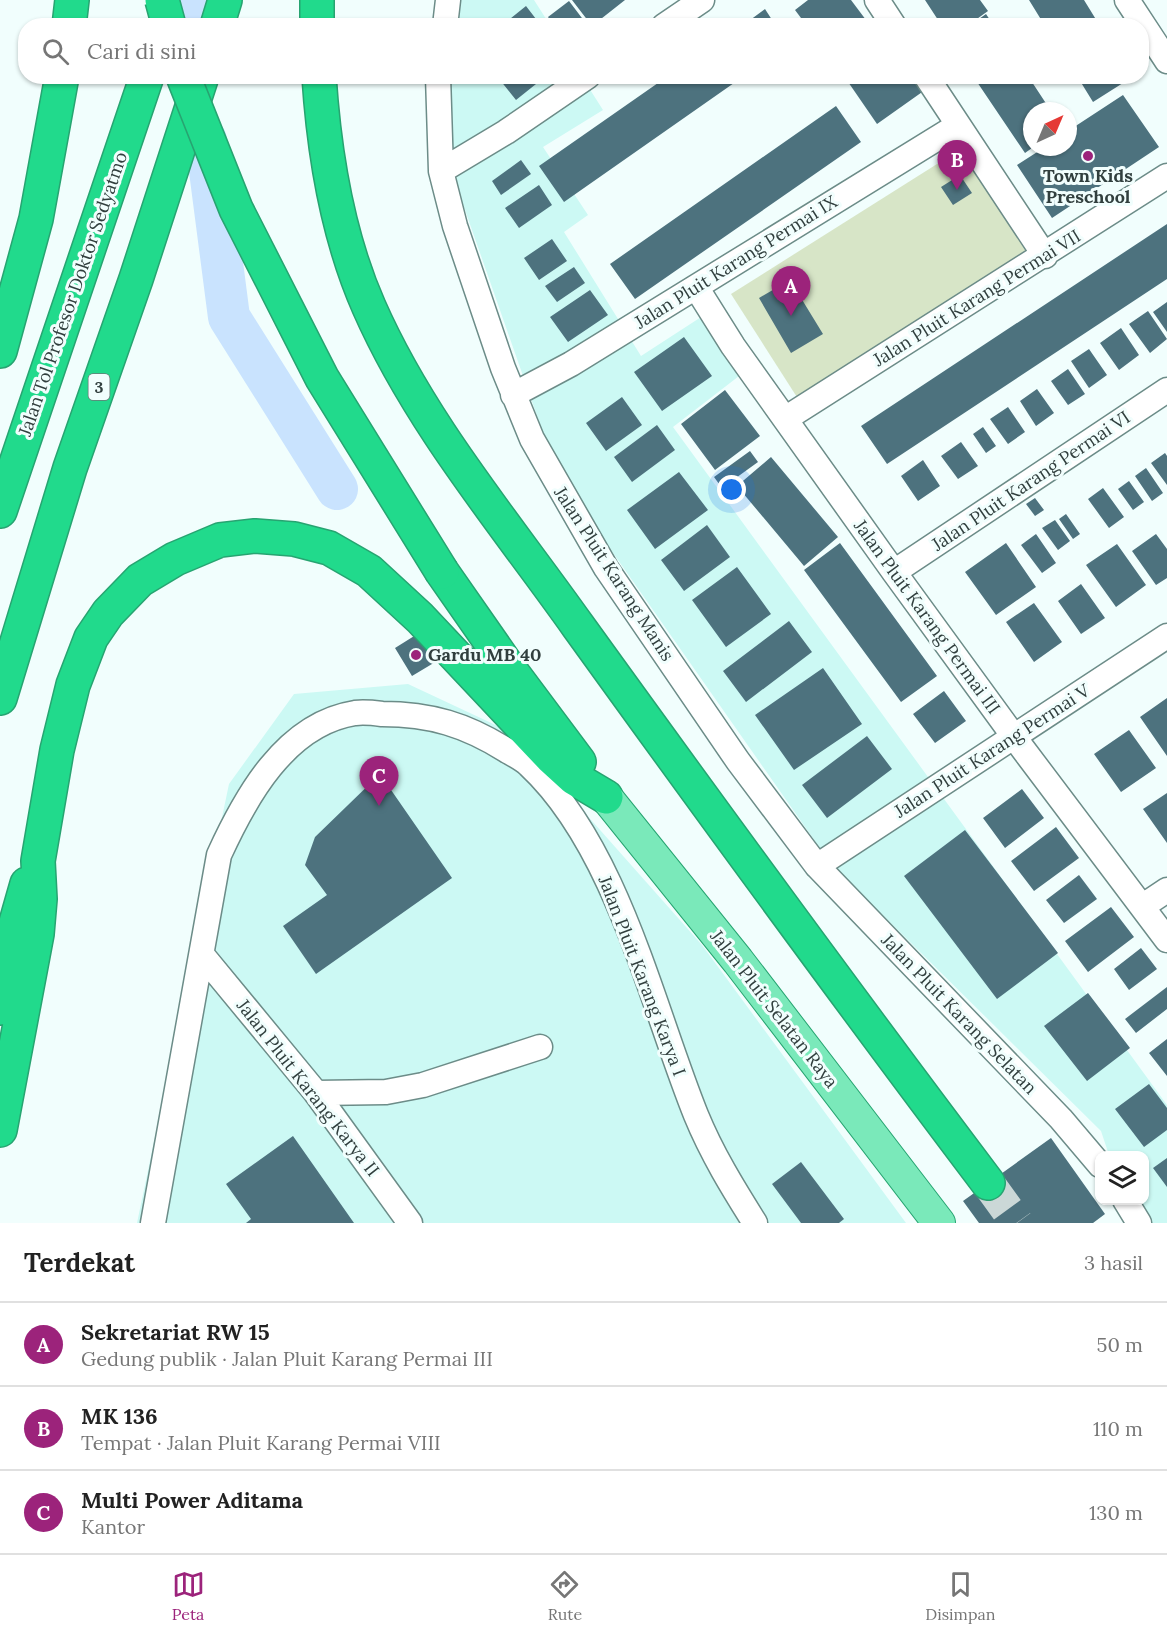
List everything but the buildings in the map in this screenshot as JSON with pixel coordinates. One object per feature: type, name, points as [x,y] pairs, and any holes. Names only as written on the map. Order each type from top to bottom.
[{"type":"highway","points":[[70,18],[72,0]]},
{"type":"highway","points":[[162,0],[165,18]]},
{"type":"highway","points":[[169,18],[173,0]]},
{"type":"highway","points":[[219,18],[225,0]]},
{"type":"highway","points":[[317,0],[317,18]]},
{"type":"highway","points":[[0,351],[36,219],[61,84]]},
{"type":"highway","name":"Jalan Tol Profesor Doktor Sedyatmo","points":[[0,511],[144,84]]},
{"type":"highway","points":[[186,84],[236,209],[322,378],[442,572],[511,671],[606,797]]},
{"type":"highway","name":"3","points":[[0,698],[70,468],[136,279],[199,84]]},
{"type":"highway","points":[[320,84],[324,141],[339,216],[368,306],[418,402],[756,872],[988,1183]]},
{"type":"highway","points":[[0,1130],[37,934],[40,899],[38,861],[57,750],[73,685],[91,638],[102,621],[140,580],[175,559],[220,540],[255,536],[294,539],[329,548],[369,572],[420,618],[550,757],[574,778],[606,797]]},
{"type":"highway","points":[[0,1008],[22,897],[38,861]]},
{"type":"main road","name":"Jalan Pluit Selatan Raya","points":[[606,797],[738,961],[939,1223]]},
{"type":"street","points":[[446,18],[448,0]]},
{"type":"street","points":[[676,18],[702,0]]},
{"type":"street","points":[[877,0],[889,18]]},
{"type":"street","points":[[1127,0],[1139,18]]},
{"type":"street","points":[[1149,34],[1167,61]]},
{"type":"street","name":"Jalan Pluit Karang Manis","points":[[438,84],[441,171],[455,226],[513,395],[532,439],[606,568],[738,761],[817,866]]},
{"type":"street","points":[[441,171],[506,132],[576,84]]},
{"type":"street","points":[[931,84],[1045,256]]},
{"type":"street","name":"Jalan Pluit Karang Permai IX","points":[[513,395],[571,364],[957,126]]},
{"type":"street","name":"Jalan Pluit Karang Permai VII","points":[[785,419],[1045,256],[1167,176]]},
{"type":"street","name":"Jalan Pluit Karang Permai III","points":[[696,287],[733,346],[894,572],[1167,940]]},
{"type":"street","name":"Jalan Pluit Karang Permai VI","points":[[894,572],[1167,390]]},
{"type":"street","name":"Jalan Pluit Karang Permai V","points":[[817,866],[1167,636]]},
{"type":"street","name":"Jalan Pluit Karang Karya I","points":[[153,1223],[203,956],[219,855],[238,813],[254,787],[279,758],[296,741],[326,724],[355,713],[394,714],[439,720],[476,731],[529,765],[567,810],[616,898],[716,1162],[755,1223]]},
{"type":"street","name":"Jalan Pluit Karang Selatan","points":[[817,866],[1053,1110],[1095,1159]]},
{"type":"street","points":[[1143,906],[1167,890]]},
{"type":"street","name":"Jalan Pluit Karang Karya II","points":[[203,956],[316,1093],[410,1223]]},
{"type":"street","points":[[316,1093],[386,1092],[423,1085],[540,1047]]},
{"type":"street","points":[[1128,1205],[1139,1223]]},
{"type":"shaded area","points":[[453,0],[534,0],[546,18],[452,18]]},
{"type":"shaded area","points":[[450,84],[586,84],[603,110],[543,147],[588,215],[564,232],[641,356],[715,308],[752,366],[673,427],[1167,1105],[1167,1223],[1132,1223],[1125,1205],[1149,1205],[1149,1151],[1108,1151],[1101,1131],[831,864],[557,473],[451,170]]},
{"type":"shaded area","points":[[408,684],[515,734],[702,945],[906,1223],[137,1223],[229,784],[294,694]]},
{"type":"green space","points":[[964,147],[1034,258],[802,405],[731,294]]},
{"type":"waterway","points":[[188,0],[190,18]]},
{"type":"waterway","points":[[206,140],[229,317],[337,489]]},
{"type":"tunnel","points":[[988,1183],[1017,1223]]},
{"type":"place","name":"Town Kids Preschool","points":[[1088,156]]},
{"type":"place","name":"MK 136","points":[[957,190]]},
{"type":"place","name":"Sekretariat RW 15","points":[[791,316]]},
{"type":"place","name":"Gardu MB 40","points":[[416,655]]},
{"type":"place","name":"Multi Power Aditama","points":[[379,806]]}]
